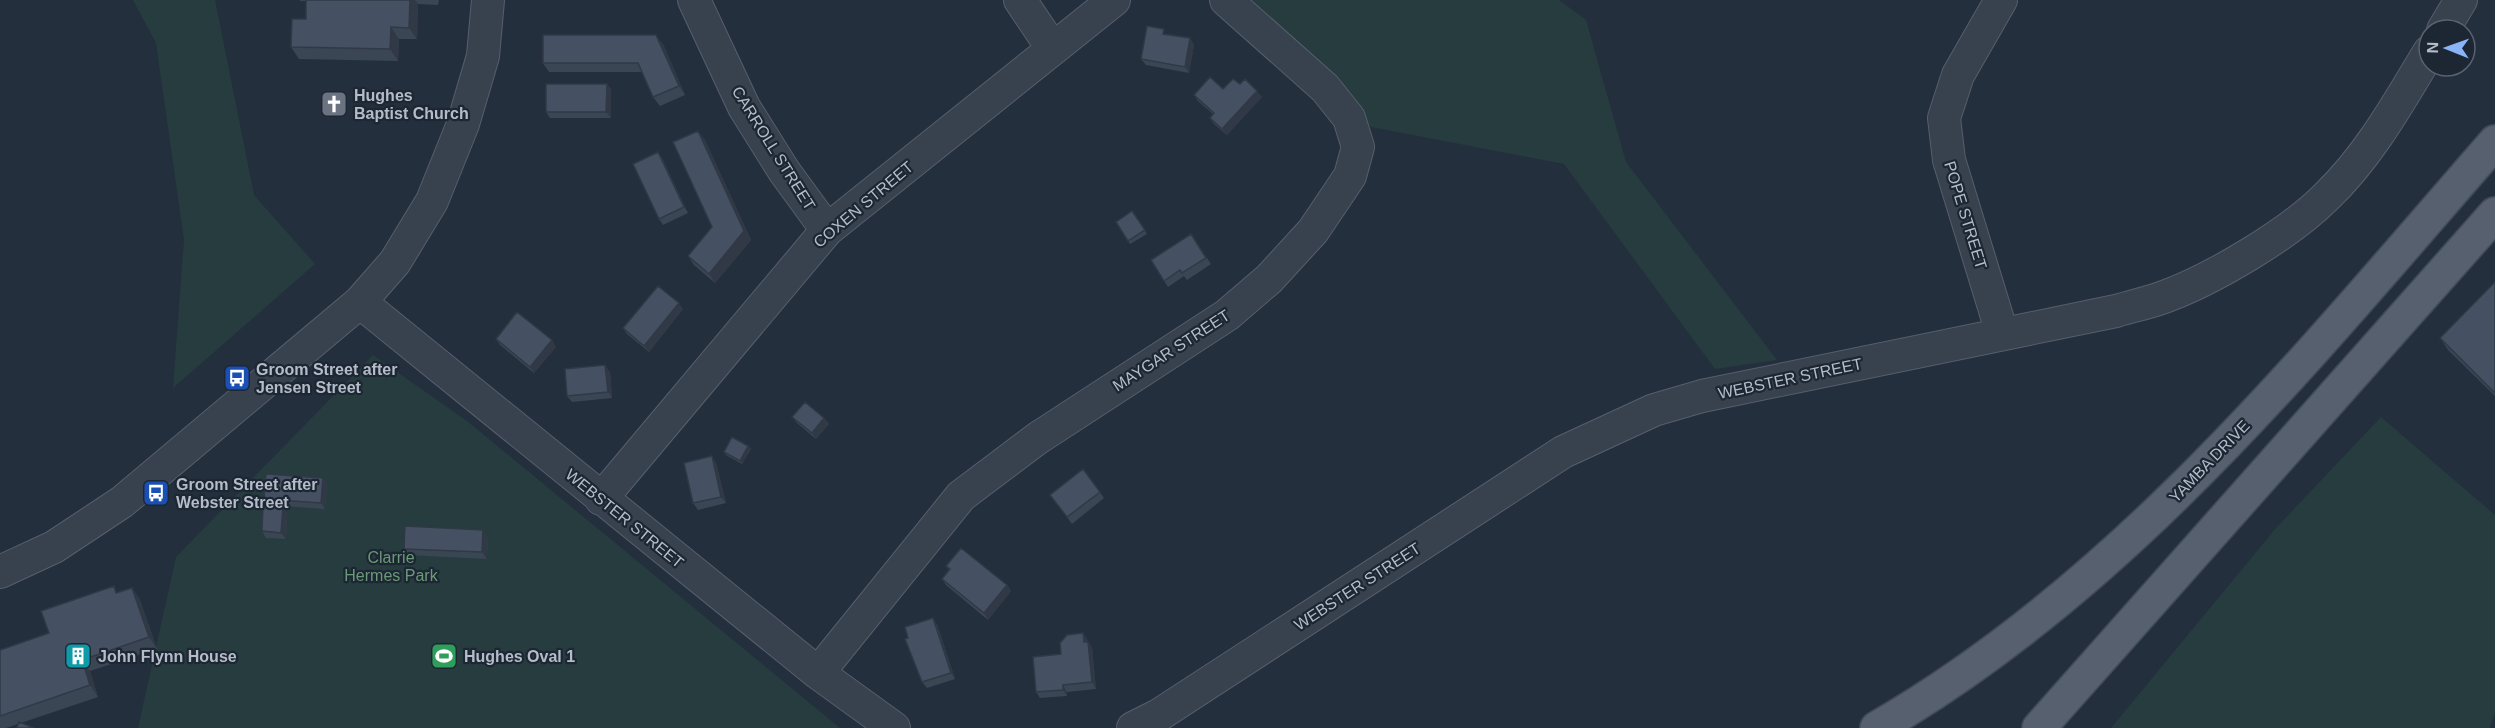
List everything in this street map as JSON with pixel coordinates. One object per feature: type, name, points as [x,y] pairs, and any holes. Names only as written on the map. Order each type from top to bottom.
[{"type":"main road","name":"YAMBA DRIVE","points":[[1877,728],[1913,707],[1999,647],[2087,577],[2163,508],[2248,421],[2495,142]]},
{"type":"main road","points":[[2039,728],[2495,214]]},
{"type":"street","points":[[0,572],[54,548],[122,502],[360,302],[395,262],[432,201],[463,124],[483,56],[488,0]]},
{"type":"street","name":"CARROLL STREET","points":[[694,0],[744,107],[784,171],[827,230]]},
{"type":"street","points":[[1020,0],[1053,49]]},
{"type":"street","name":"COXEN STREET","points":[[601,499],[827,230],[1114,0]]},
{"type":"street","name":"MAYGAR STREET","points":[[818,673],[961,496],[1038,438],[1227,315],[1269,279],[1313,231],[1350,176],[1358,147],[1349,118],[1325,88],[1226,0]]},
{"type":"street","name":"POPE STREET","points":[[2001,0],[1958,75],[1944,118],[1948,160],[2002,333]]},
{"type":"street","points":[[2450,18],[2461,0]]},
{"type":"street","name":"WEBSTER STREET","points":[[1132,728],[1160,715],[1563,452],[1654,410],[1702,396],[2116,311],[2164,297],[2213,274],[2267,243],[2326,198],[2365,153],[2417,71]]},
{"type":"street","name":"WEBSTER STREET","points":[[360,302],[818,673],[894,728]]},
{"type":"green space","points":[[133,0],[215,0],[254,195],[315,264],[173,388],[184,240],[156,43]]},
{"type":"green space","points":[[1236,0],[1559,0],[1586,20],[1626,162],[1777,360],[1715,369],[1564,164],[1371,127]]},
{"type":"green space","name":"Clarrie Hermes Park","points":[[373,355],[467,421],[840,728],[138,728],[176,557]]},
{"type":"green space","points":[[2381,417],[2495,515],[2495,712],[2490,728],[2111,728],[2276,528]]},
{"type":"building","points":[[306,0],[410,0],[409,28],[391,27],[390,49],[291,47],[292,19],[306,19]]},
{"type":"building","points":[[1147,26],[1164,29],[1163,34],[1190,38],[1185,67],[1141,59]]},
{"type":"building","points":[[543,35],[656,35],[679,86],[653,97],[638,63],[543,63]]},
{"type":"building","points":[[1210,77],[1223,89],[1233,79],[1240,84],[1245,79],[1257,91],[1222,129],[1210,118],[1214,113],[1194,95]]},
{"type":"building","points":[[546,84],[607,84],[606,112],[546,112]]},
{"type":"building","points":[[698,131],[744,231],[709,274],[688,256],[712,227],[673,142]]},
{"type":"building","points":[[658,152],[684,207],[659,219],[633,164]]},
{"type":"building","points":[[1132,211],[1145,230],[1128,241],[1116,222]]},
{"type":"building","points":[[1191,234],[1206,258],[1182,273],[1180,270],[1164,281],[1151,260]]},
{"type":"building","points":[[2495,282],[2495,393],[2440,338]]},
{"type":"building","points":[[658,286],[679,303],[644,346],[623,328]]},
{"type":"building","points":[[517,312],[552,340],[530,367],[496,339]]},
{"type":"building","points":[[605,365],[608,392],[567,396],[565,369]]},
{"type":"building","points":[[805,402],[824,418],[812,433],[792,417]]},
{"type":"building","points":[[732,437],[748,446],[740,461],[724,452]]},
{"type":"building","points":[[712,456],[721,497],[693,503],[684,463]]},
{"type":"building","points":[[1083,469],[1100,492],[1067,517],[1050,495]]},
{"type":"building","points":[[266,474],[323,478],[321,503],[264,499]]},
{"type":"building","points":[[263,505],[283,507],[281,533],[262,531]]},
{"type":"building","points":[[405,526],[483,530],[482,552],[404,549]]},
{"type":"building","points":[[961,548],[1007,585],[984,613],[942,579],[950,569],[946,566]]},
{"type":"building","name":"John Flynn House","points":[[114,586],[116,593],[132,588],[149,637],[82,660],[90,685],[0,716],[0,650],[49,633],[41,611]]},
{"type":"building","points":[[933,618],[951,673],[922,682],[905,639],[908,638],[905,627]]},
{"type":"building","points":[[1083,633],[1084,642],[1088,642],[1092,682],[1063,685],[1063,690],[1036,692],[1033,657],[1061,654],[1060,643],[1067,635]]},
{"type":"building","points":[[19,722],[34,728],[17,728]]},
{"type":"place","name":"Hughes Baptist Church","points":[[334,104]]},
{"type":"place","name":"Groom Street after Jensen Street","points":[[237,378]]},
{"type":"place","name":"Groom Street after Webster Street","points":[[156,493]]},
{"type":"place","name":"John Flynn House","points":[[78,656]]},
{"type":"place","name":"Hughes Oval 1","points":[[444,656]]}]
